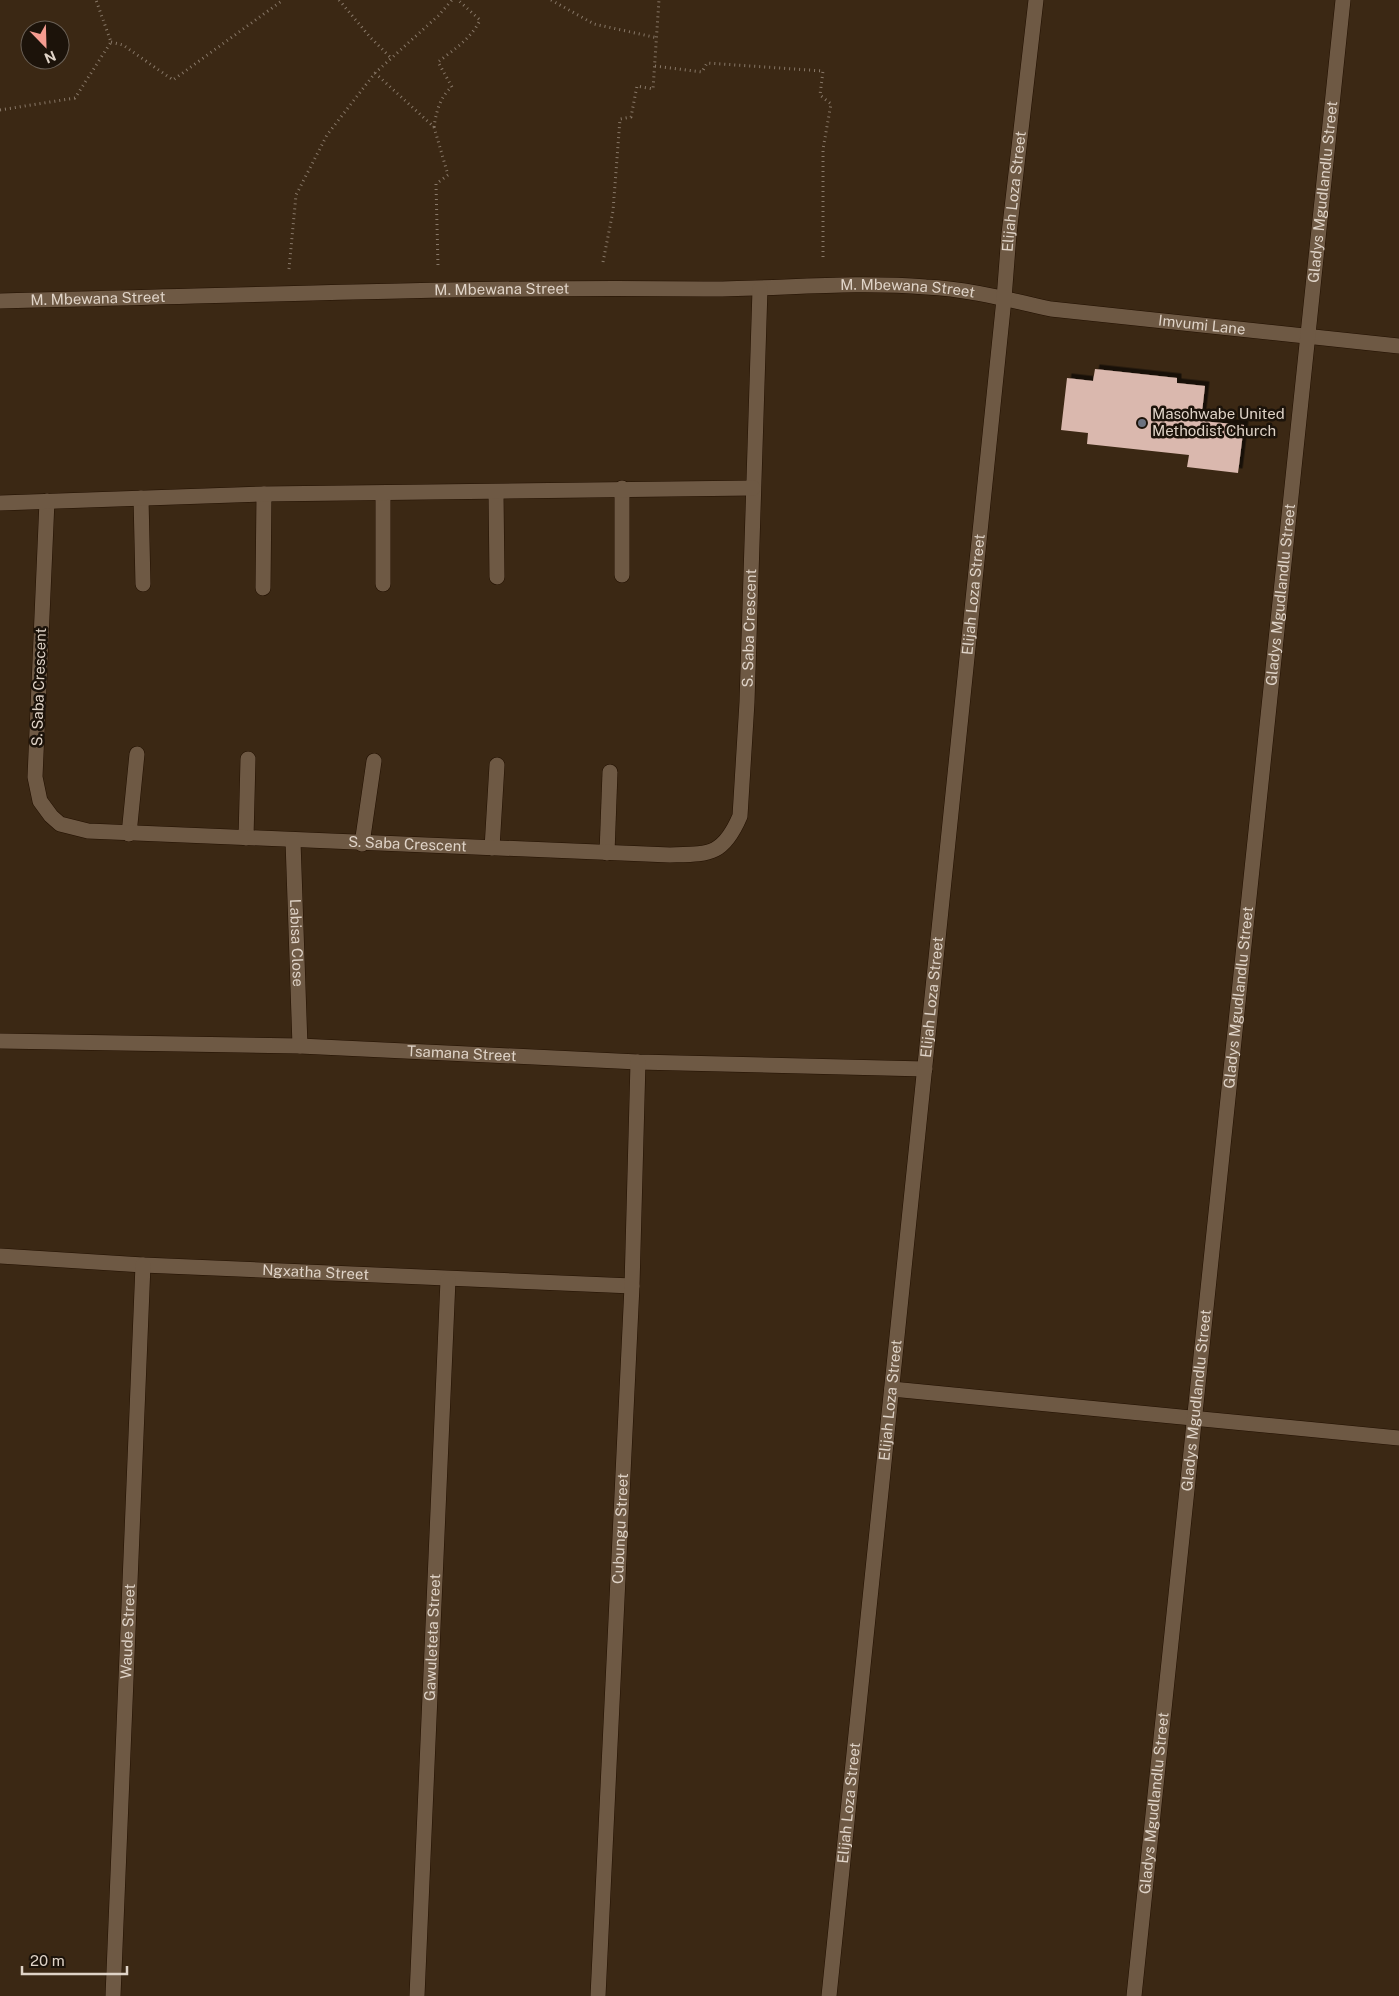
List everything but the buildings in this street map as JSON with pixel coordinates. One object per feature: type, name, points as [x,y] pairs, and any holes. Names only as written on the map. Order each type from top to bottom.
[{"type":"street","name":"Elijah Loza Street","points":[[829,1996],[1004,299],[1009,234],[1036,0]]},
{"type":"street","name":"Gladys Mgudlandlu Street","points":[[1134,1996],[1196,1417],[1342,0]]},
{"type":"street","name":"M. Mbewana Street","points":[[0,301],[604,288],[760,289],[826,286],[912,286],[1004,299]]},
{"type":"street","name":"S. Saba Crescent","points":[[47,501],[35,777],[40,801],[50,816],[60,824],[88,831],[128,834],[670,855],[712,852],[724,845],[733,833],[740,816],[747,702],[760,289]]},
{"type":"street","name":"Imvumi Lane","points":[[1004,299],[1051,310],[1399,346]]},
{"type":"street","points":[[0,503],[264,494],[496,493],[622,488],[753,488]]},
{"type":"street","points":[[622,488],[622,575]]},
{"type":"street","points":[[496,493],[497,577]]},
{"type":"street","points":[[263,588],[264,494]]},
{"type":"street","points":[[383,494],[383,584]]},
{"type":"street","points":[[142,498],[143,584]]},
{"type":"street","points":[[128,834],[137,754]]},
{"type":"street","points":[[246,838],[248,759]]},
{"type":"street","points":[[362,844],[374,761]]},
{"type":"street","points":[[492,848],[497,765]]},
{"type":"street","points":[[607,852],[610,772]]},
{"type":"street","name":"Labisa Close","points":[[293,840],[300,1046]]},
{"type":"street","name":"Tsamana Street","points":[[0,1040],[300,1046],[638,1062],[925,1069]]},
{"type":"street","name":"Cubungu Street","points":[[598,1996],[632,1286],[638,1062]]},
{"type":"street","name":"Ngxatha Street","points":[[0,1256],[448,1280],[632,1286]]},
{"type":"street","name":"Waude Street","points":[[113,1996],[143,1265]]},
{"type":"street","name":"Gawuleteta Street","points":[[417,1996],[448,1280]]},
{"type":"street","points":[[892,1389],[1399,1438]]},
{"type":"path","points":[[96,0],[111,42]]},
{"type":"path","points":[[111,42],[123,45],[173,80],[283,0]]},
{"type":"path","points":[[339,0],[370,37],[390,57]]},
{"type":"path","points":[[289,270],[288,262],[296,195],[328,135],[375,73],[390,57],[438,16],[452,0]]},
{"type":"path","points":[[438,270],[436,184],[448,175],[434,127],[436,112],[446,92],[452,87],[438,62],[455,49],[477,26],[480,20],[458,0]]},
{"type":"path","points":[[552,0],[594,24],[658,38]]},
{"type":"path","points":[[603,266],[613,211],[620,119],[631,117],[637,86],[653,89],[658,38],[659,0]]},
{"type":"path","points":[[0,110],[75,98],[111,42]]},
{"type":"path","points":[[655,66],[702,72],[707,63],[823,71],[820,95],[831,104],[824,149],[823,261]]},
{"type":"path","points":[[375,73],[434,127]]},
{"type":"place","name":"Masohwabe United Methodist Church","points":[[1142,423]]}]
